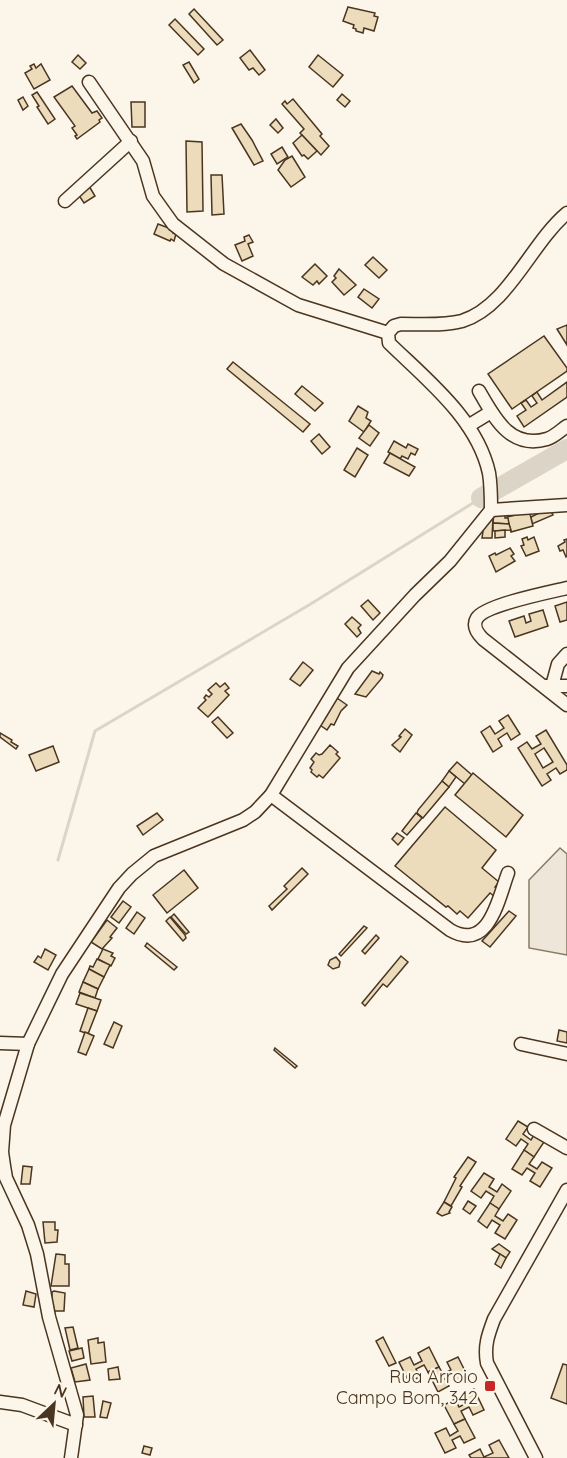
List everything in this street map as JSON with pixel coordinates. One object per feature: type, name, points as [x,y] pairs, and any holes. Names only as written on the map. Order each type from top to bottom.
[{"type":"street","points":[[89,82],[143,161],[153,196],[172,224],[224,264],[298,305],[388,333]]},
{"type":"street","points":[[65,201],[130,141]]},
{"type":"street","points":[[71,1458],[77,1414],[49,1317],[38,1254],[28,1225],[6,1178],[4,1166],[4,1125],[28,1044],[62,974],[119,888],[154,856],[243,820],[255,812],[271,795],[348,668],[415,595],[450,561],[491,510],[488,471],[468,426],[444,397],[389,343],[388,333],[394,326],[401,324],[460,321],[471,318],[487,308],[500,295],[550,230],[567,213]]},
{"type":"street","points":[[479,391],[506,432],[520,439],[548,439],[567,426]]},
{"type":"street","points":[[468,426],[491,412]]},
{"type":"street","points":[[491,510],[567,505]]},
{"type":"street","points":[[567,588],[493,608],[479,615],[475,623],[476,630],[483,639],[547,686],[567,705]]},
{"type":"street","points":[[547,686],[558,664],[567,654]]},
{"type":"street","points":[[547,686],[567,686]]},
{"type":"street","points":[[271,795],[450,930],[463,936],[476,935],[487,924],[508,873]]},
{"type":"street","points":[[0,1043],[28,1044]]},
{"type":"street","points":[[521,1044],[567,1054]]},
{"type":"street","points":[[534,1129],[567,1148]]},
{"type":"street","points":[[536,1458],[487,1363],[485,1349],[494,1319],[567,1190]]},
{"type":"street","points":[[0,1402],[22,1405],[76,1425]]},
{"type":"shaded area","points":[[560,848],[567,854],[567,955],[529,948],[529,880]]},
{"type":"building","points":[[348,7],[375,13],[374,16],[378,17],[374,31],[364,28],[363,33],[356,31],[353,28],[354,25],[343,21]]},
{"type":"building","points":[[194,9],[223,40],[217,45],[189,14]]},
{"type":"building","points":[[175,19],[204,49],[198,55],[169,25]]},
{"type":"building","points":[[250,50],[265,70],[259,75],[253,68],[249,70],[240,58]]},
{"type":"building","points":[[78,55],[86,63],[80,69],[72,62]]},
{"type":"building","points":[[318,55],[343,75],[333,87],[309,67]]},
{"type":"building","points":[[189,62],[199,79],[194,83],[183,65]]},
{"type":"building","points":[[34,64],[36,68],[41,64],[50,80],[34,89],[25,73],[32,69],[30,66]]},
{"type":"building","points":[[72,86],[92,113],[97,111],[102,118],[77,139],[72,128],[75,126],[54,97]]},
{"type":"building","points":[[37,92],[55,119],[48,124],[32,95]]},
{"type":"building","points":[[342,94],[350,101],[345,107],[337,100]]},
{"type":"building","points":[[23,97],[28,106],[23,110],[18,100]]},
{"type":"building","points":[[293,99],[329,146],[321,155],[300,133],[304,129],[282,104],[285,101],[287,104]]},
{"type":"building","points":[[131,102],[145,102],[145,127],[132,127]]},
{"type":"building","points":[[276,119],[283,128],[278,133],[270,125]]},
{"type":"building","points":[[241,124],[263,161],[254,165],[232,128]]},
{"type":"building","points":[[302,135],[317,151],[308,159],[302,156],[293,143]]},
{"type":"building","points":[[186,141],[202,142],[203,211],[187,212]]},
{"type":"building","points":[[282,147],[288,157],[277,164],[271,154]]},
{"type":"building","points":[[292,156],[305,177],[291,187],[278,170],[285,160]]},
{"type":"building","points":[[211,175],[222,175],[224,214],[212,215]]},
{"type":"building","points":[[89,186],[95,196],[84,203],[78,194]]},
{"type":"building","points":[[158,224],[174,230],[173,233],[176,234],[174,241],[154,234]]},
{"type":"building","points":[[249,235],[253,242],[248,244],[253,256],[242,261],[235,245],[245,241],[244,237]]},
{"type":"building","points":[[373,257],[387,270],[379,278],[365,265]]},
{"type":"building","points":[[315,264],[327,276],[319,284],[317,281],[313,285],[302,277]]},
{"type":"building","points":[[339,269],[356,285],[344,295],[332,282]]},
{"type":"building","points":[[364,289],[379,299],[372,308],[358,297]]},
{"type":"building","points":[[567,325],[567,345],[557,329]]},
{"type":"building","points":[[544,336],[567,371],[512,409],[488,374]]},
{"type":"building","points":[[233,362],[310,424],[303,432],[227,369]]},
{"type":"building","points":[[567,382],[567,397],[524,427],[517,416],[526,410],[521,403],[526,400],[531,407],[537,403],[532,396],[537,392],[542,400]]},
{"type":"building","points":[[302,386],[323,403],[315,411],[295,394]]},
{"type":"building","points":[[358,406],[368,412],[366,418],[371,421],[364,432],[349,421]]},
{"type":"building","points":[[369,425],[379,433],[370,446],[359,438]]},
{"type":"building","points":[[319,434],[330,447],[322,454],[311,441]]},
{"type":"building","points":[[394,441],[406,448],[408,444],[418,449],[415,455],[411,453],[408,459],[402,456],[400,459],[388,452]]},
{"type":"building","points":[[357,448],[368,455],[355,477],[344,470]]},
{"type":"building","points":[[390,453],[415,467],[409,476],[384,463]]},
{"type":"building","points":[[549,508],[553,515],[532,524],[531,517]]},
{"type":"building","points":[[529,510],[533,526],[511,532],[507,517],[516,515],[515,512]]},
{"type":"building","points":[[494,512],[505,513],[509,524],[493,523]]},
{"type":"building","points":[[485,518],[493,518],[492,538],[482,538]]},
{"type":"building","points":[[493,523],[509,524],[511,530],[493,531]]},
{"type":"building","points":[[505,530],[505,537],[495,538],[495,531]]},
{"type":"building","points":[[527,537],[528,540],[534,537],[539,551],[526,556],[521,546],[524,545],[522,539]]},
{"type":"building","points":[[567,539],[567,556],[566,557],[558,546]]},
{"type":"building","points":[[510,548],[514,554],[511,556],[515,561],[496,572],[489,556]]},
{"type":"building","points":[[368,600],[380,613],[373,620],[361,606]]},
{"type":"building","points":[[567,602],[567,620],[560,622],[555,606]]},
{"type":"building","points":[[543,610],[548,626],[515,637],[509,621],[524,616],[526,623],[531,621],[529,614]]},
{"type":"building","points":[[352,617],[361,625],[358,628],[361,633],[357,637],[345,624]]},
{"type":"building","points":[[303,662],[313,670],[300,686],[290,679]]},
{"type":"building","points":[[372,671],[379,674],[380,672],[383,675],[382,678],[366,697],[355,694]]},
{"type":"building","points":[[216,683],[220,687],[225,683],[229,688],[225,691],[229,695],[208,717],[198,708],[206,700],[204,698],[206,695],[209,697],[212,694],[208,690]]},
{"type":"building","points":[[337,698],[347,705],[334,725],[331,724],[327,730],[320,725]]},
{"type":"building","points":[[508,715],[520,734],[511,740],[507,733],[498,739],[502,746],[493,752],[481,732],[490,726],[495,734],[504,728],[499,721]]},
{"type":"building","points":[[218,717],[233,733],[227,738],[212,722]]},
{"type":"building","points":[[405,729],[412,735],[400,752],[392,745],[401,737],[399,736]]},
{"type":"building","points":[[546,730],[567,765],[567,770],[560,774],[556,768],[547,774],[551,780],[542,786],[518,748],[527,742],[532,749],[541,744],[536,736]],"holes":[[[544,748],[553,762],[543,768],[535,754]]]},
{"type":"building","points":[[0,733],[18,746],[16,749],[0,737]]},
{"type":"building","points":[[330,745],[338,752],[336,754],[340,758],[323,778],[319,775],[317,777],[311,772],[310,768],[314,762],[311,759],[316,753],[322,754]]},
{"type":"building","points":[[53,746],[59,762],[36,771],[29,755]]},
{"type":"building","points":[[457,762],[472,775],[465,784],[449,771]]},
{"type":"building","points":[[449,771],[456,777],[449,787],[442,781]]},
{"type":"building","points":[[473,773],[523,815],[506,837],[455,795]]},
{"type":"building","points":[[442,781],[449,787],[423,818],[417,813],[418,810]]},
{"type":"building","points":[[445,807],[496,850],[482,868],[499,882],[495,887],[499,890],[494,896],[490,893],[468,918],[460,911],[457,914],[448,906],[446,907],[395,866]]},
{"type":"building","points":[[157,813],[163,820],[143,835],[137,826]]},
{"type":"building","points":[[416,813],[422,818],[407,835],[402,831]]},
{"type":"building","points":[[397,833],[404,838],[398,845],[392,839]]},
{"type":"building","points":[[302,868],[308,874],[272,910],[269,906],[287,889],[284,886]]},
{"type":"building","points":[[184,870],[198,888],[167,913],[153,895]]},
{"type":"building","points":[[123,901],[131,907],[119,923],[111,917]]},
{"type":"building","points":[[509,911],[516,916],[490,947],[482,941]]},
{"type":"building","points":[[137,912],[145,918],[134,934],[126,928]]},
{"type":"building","points":[[174,914],[189,932],[186,934],[171,917]]},
{"type":"building","points":[[170,917],[185,935],[186,938],[183,941],[166,921]]},
{"type":"building","points":[[107,920],[117,928],[102,949],[91,942]]},
{"type":"building","points":[[364,926],[367,928],[341,956],[339,954]]},
{"type":"building","points":[[376,935],[379,938],[365,954],[362,951]]},
{"type":"building","points":[[147,943],[177,967],[174,970],[145,946]]},
{"type":"building","points":[[45,949],[56,955],[48,970],[34,962],[38,956],[41,958]]},
{"type":"building","points":[[103,949],[113,953],[111,956],[115,958],[111,966],[98,959]]},
{"type":"building","points":[[401,956],[408,962],[387,987],[383,984],[365,1006],[362,1003]]},
{"type":"building","points":[[336,957],[340,962],[339,967],[333,969],[328,965],[330,960]]},
{"type":"building","points":[[97,959],[110,965],[104,977],[89,969],[90,966],[93,967]]},
{"type":"building","points":[[89,969],[104,977],[98,989],[83,982]]},
{"type":"building","points":[[83,982],[98,989],[95,998],[79,992]]},
{"type":"building","points":[[80,993],[101,1000],[97,1011],[76,1004]]},
{"type":"building","points":[[88,1008],[97,1011],[88,1034],[80,1031]]},
{"type":"building","points":[[114,1022],[122,1026],[113,1048],[104,1044]]},
{"type":"building","points":[[559,1030],[567,1032],[567,1043],[557,1041]]},
{"type":"building","points":[[85,1032],[94,1036],[86,1055],[78,1052]]},
{"type":"building","points":[[275,1048],[297,1066],[295,1068],[274,1050]]},
{"type":"building","points":[[518,1121],[528,1127],[523,1134],[531,1140],[536,1132],[546,1139],[534,1157],[524,1150],[528,1144],[521,1139],[516,1146],[506,1139]]},
{"type":"building","points":[[524,1150],[534,1157],[529,1164],[537,1169],[542,1162],[552,1168],[540,1187],[530,1181],[535,1173],[527,1168],[522,1175],[512,1169]]},
{"type":"building","points":[[468,1157],[476,1162],[460,1186],[462,1187],[451,1206],[444,1202],[456,1178],[454,1177]]},
{"type":"building","points":[[23,1166],[32,1167],[30,1184],[21,1184]]},
{"type":"building","points":[[484,1173],[494,1179],[489,1187],[497,1192],[502,1184],[511,1191],[499,1209],[490,1203],[494,1196],[486,1191],[481,1198],[471,1191]]},
{"type":"building","points":[[468,1201],[476,1206],[470,1214],[463,1209]]},
{"type":"building","points":[[444,1202],[452,1207],[450,1213],[442,1216],[437,1213]]},
{"type":"building","points":[[490,1203],[499,1209],[495,1216],[503,1221],[508,1214],[517,1220],[505,1239],[495,1233],[500,1225],[492,1220],[487,1228],[478,1221]]},
{"type":"building","points":[[43,1222],[55,1222],[55,1230],[58,1230],[57,1242],[45,1243]]},
{"type":"building","points":[[499,1244],[510,1252],[506,1258],[492,1249]]},
{"type":"building","points":[[56,1254],[65,1255],[65,1264],[69,1264],[69,1286],[51,1286]]},
{"type":"building","points":[[500,1254],[506,1258],[501,1268],[495,1264]]},
{"type":"building","points":[[26,1291],[36,1294],[34,1307],[23,1305]]},
{"type":"building","points":[[52,1292],[65,1293],[64,1311],[52,1311]]},
{"type":"building","points":[[73,1327],[78,1348],[70,1350],[65,1328]]},
{"type":"building","points":[[383,1337],[396,1363],[389,1366],[376,1341]]},
{"type":"building","points":[[98,1338],[98,1343],[104,1342],[106,1362],[91,1364],[88,1340]]},
{"type":"building","points":[[429,1347],[439,1367],[428,1372],[424,1365],[416,1369],[420,1377],[409,1382],[399,1362],[410,1357],[414,1365],[422,1361],[418,1353]]},
{"type":"building","points":[[82,1348],[84,1358],[72,1361],[69,1351]]},
{"type":"building","points":[[458,1357],[468,1377],[457,1382],[453,1374],[445,1379],[449,1386],[438,1392],[428,1372],[439,1367],[443,1374],[451,1370],[447,1362]]},
{"type":"building","points":[[86,1364],[90,1380],[75,1382],[71,1368]]},
{"type":"building","points":[[563,1364],[567,1365],[567,1404],[551,1398]]},
{"type":"building","points":[[118,1367],[120,1379],[109,1380],[108,1369]]},
{"type":"building","points":[[474,1389],[484,1410],[473,1415],[469,1407],[461,1411],[465,1419],[454,1424],[444,1405],[455,1399],[459,1407],[467,1403],[463,1395]]},
{"type":"building","points":[[93,1396],[95,1417],[84,1417],[83,1397]]},
{"type":"building","points":[[103,1401],[111,1403],[107,1418],[100,1417]]},
{"type":"building","points":[[465,1419],[475,1438],[464,1443],[460,1436],[452,1440],[456,1448],[445,1453],[435,1433],[446,1428],[450,1436],[458,1431],[454,1424]]},
{"type":"building","points":[[499,1440],[509,1458],[471,1458],[469,1455],[480,1449],[484,1457],[493,1453],[489,1445]]},
{"type":"building","points":[[144,1446],[152,1448],[150,1455],[142,1453]]},
{"type":"waterway","points":[[481,498],[567,449]]},
{"type":"waterway","points":[[58,860],[95,731],[309,605],[481,498]]},
{"type":"place","name":"Rua Arroio Campo Bom, 342","points":[[490,1386]]}]
